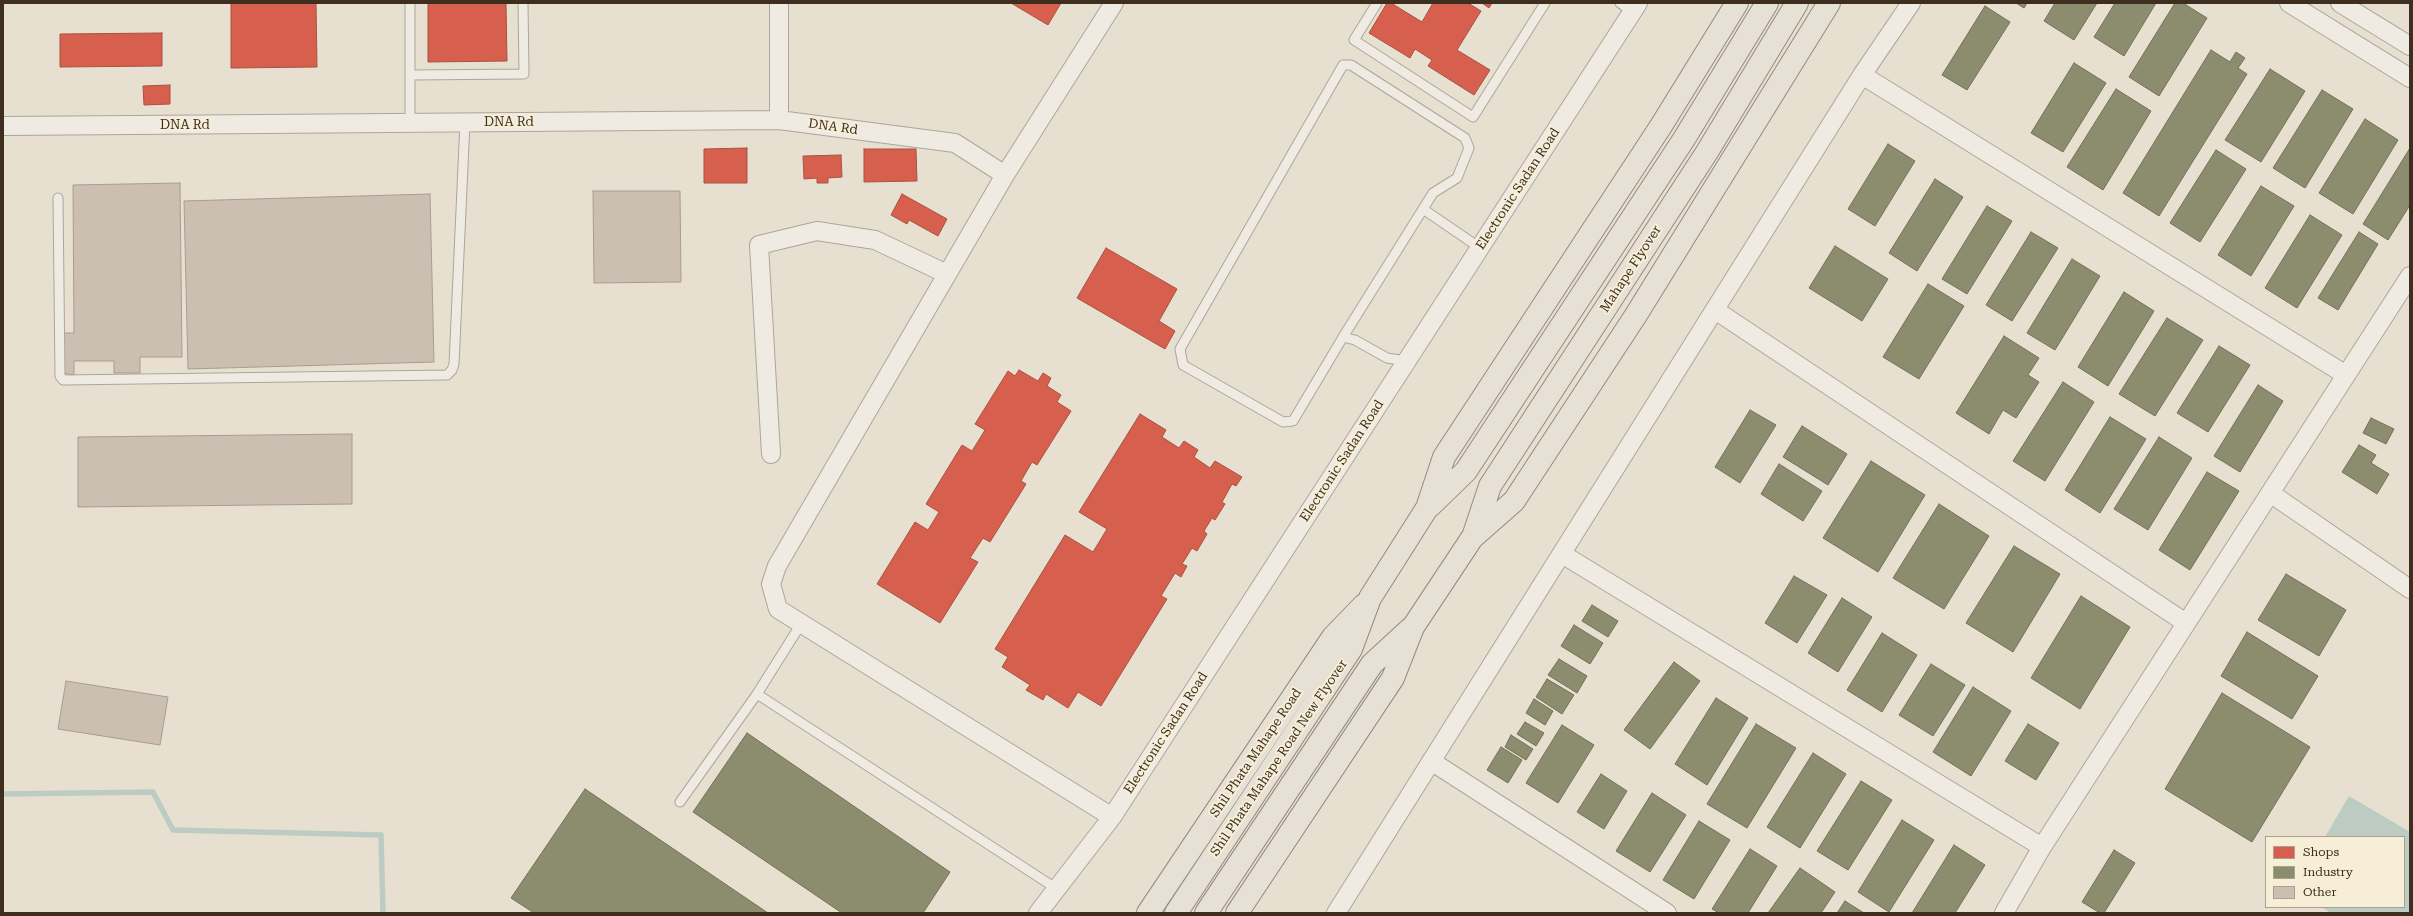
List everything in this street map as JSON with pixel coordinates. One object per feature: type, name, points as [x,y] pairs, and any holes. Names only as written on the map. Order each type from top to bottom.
[{"type":"main road","points":[[1370,598],[1427,508],[1444,456],[1662,126],[1737,3]]},
{"type":"main road","name":"Mahape Flyover","points":[[1427,508],[1466,470],[1684,139],[1767,3]]},
{"type":"main road","name":"Mahape Flyover","points":[[1472,538],[1490,486],[1707,152],[1797,3]]},
{"type":"main road","points":[[1238,913],[1393,678],[1413,627],[1472,538],[1514,501],[1518,495],[1640,309],[1829,3]]},
{"type":"main road","name":"Shil Phata Mahape Road New Flyover","points":[[1176,913],[1351,649],[1370,598]]},
{"type":"main road","name":"Shil Phata Mahape Road","points":[[1148,913],[1333,637],[1370,598]]},
{"type":"main road","name":"Shil Phata Mahape Road New Flyover","points":[[1206,913],[1372,664],[1413,627]]},
{"type":"street","points":[[779,3],[779,120]]},
{"type":"street","points":[[1112,817],[778,609],[770,584],[777,566],[1005,174],[1114,3]]},
{"type":"street","points":[[1336,913],[1862,75],[1911,3]]},
{"type":"street","points":[[2289,3],[2410,78]]},
{"type":"street","points":[[2340,3],[2410,46]]},
{"type":"street","name":"Electronic Sadan Road","points":[[1038,913],[1112,817],[1480,248],[1630,6]]},
{"type":"street","points":[[2357,45],[2375,24]]},
{"type":"street","points":[[1862,75],[2346,374]]},
{"type":"street","name":"DNA Rd","points":[[3,126],[779,120],[955,143],[1005,174]]},
{"type":"street","points":[[770,454],[759,245],[817,231],[875,240],[947,274]]},
{"type":"street","points":[[2004,913],[2042,847],[2410,276]]},
{"type":"street","points":[[1715,310],[2186,623]]},
{"type":"street","points":[[2270,493],[2410,589]]},
{"type":"street","points":[[1562,554],[2042,847]]},
{"type":"street","points":[[1431,761],[1667,913]]},
{"type":"lane","points":[[410,3],[410,123]]},
{"type":"lane","points":[[411,75],[524,74],[523,3]]},
{"type":"lane","points":[[1377,3],[1354,40],[1473,117],[1545,3]]},
{"type":"lane","points":[[1343,65],[1351,65],[1465,138],[1469,148],[1457,178],[1433,193],[1343,337],[1293,421],[1284,422],[1183,365],[1180,350],[1343,65]]},
{"type":"lane","points":[[58,198],[60,376],[63,380],[447,375],[452,370],[454,364],[465,122]]},
{"type":"lane","points":[[1423,209],[1480,248]]},
{"type":"lane","points":[[1343,337],[1355,340],[1387,358],[1406,361]]},
{"type":"lane","points":[[680,802],[757,694],[801,624]]},
{"type":"lane","points":[[757,694],[1056,889]]},
{"type":"shaded area","points":[[2349,796],[2410,832],[2410,913],[2331,913],[2323,908],[2405,908],[2405,836],[2326,836]]},
{"type":"building: Shops","points":[[231,3],[316,3],[317,67],[231,68]]},
{"type":"building: Shops","points":[[428,3],[506,3],[507,61],[428,62]]},
{"type":"building: Shops","points":[[1011,3],[1061,3],[1048,25]]},
{"type":"building: Shops","points":[[1387,3],[1391,3],[1422,22],[1433,3],[1468,3],[1481,11],[1457,50],[1490,70],[1474,95],[1428,66],[1432,60],[1415,49],[1410,58],[1369,33]]},
{"type":"building: Shops","points":[[1482,3],[1492,3],[1489,8]]},
{"type":"building: Shops","points":[[162,33],[162,66],[60,67],[60,34]]},
{"type":"building: Shops","points":[[170,85],[170,104],[144,105],[143,86]]},
{"type":"building: Shops","points":[[747,148],[747,183],[704,183],[704,149]]},
{"type":"building: Shops","points":[[864,149],[916,149],[917,181],[864,182]]},
{"type":"building: Shops","points":[[841,155],[842,177],[828,178],[828,183],[817,183],[817,178],[804,179],[803,156]]},
{"type":"building: Shops","points":[[902,194],[947,219],[938,236],[909,220],[907,224],[891,215]]},
{"type":"building: Shops","points":[[1106,248],[1177,289],[1159,321],[1175,331],[1165,349],[1077,298]]},
{"type":"building: Shops","points":[[1019,370],[1038,381],[1043,373],[1051,378],[1047,386],[1061,395],[1057,402],[1071,411],[1037,465],[1032,462],[1021,481],[1026,484],[990,542],[983,538],[970,558],[978,562],[940,623],[877,584],[915,522],[928,530],[939,512],[926,504],[962,445],[972,451],[985,430],[975,424],[1008,371],[1015,376]]},
{"type":"building: Shops","points":[[1140,414],[1166,430],[1162,437],[1179,448],[1184,441],[1198,450],[1194,457],[1210,468],[1215,461],[1242,477],[1236,486],[1232,484],[1222,502],[1225,504],[1215,520],[1212,518],[1204,531],[1207,534],[1197,551],[1192,548],[1182,564],[1187,566],[1181,577],[1175,573],[1161,596],[1167,599],[1101,706],[1078,692],[1068,708],[1046,694],[1043,700],[1026,690],[1030,685],[1002,667],[1008,657],[995,649],[1065,535],[1093,552],[1107,529],[1079,512]]},
{"type":"building: Industry","points":[[2016,3],[2027,3],[2024,8]]},
{"type":"building: Industry","points":[[2055,3],[2097,3],[2074,40],[2044,21]]},
{"type":"building: Industry","points":[[2115,3],[2156,3],[2124,56],[2094,37]]},
{"type":"building: Industry","points":[[2175,3],[2183,3],[2207,18],[2159,96],[2129,77]]},
{"type":"building: Industry","points":[[1985,6],[2010,22],[1967,90],[1942,75]]},
{"type":"building: Industry","points":[[2211,50],[2230,62],[2236,52],[2245,58],[2238,68],[2247,74],[2159,216],[2123,193]]},
{"type":"building: Industry","points":[[2074,63],[2106,83],[2063,152],[2031,133]]},
{"type":"building: Industry","points":[[2270,69],[2305,91],[2261,162],[2225,140]]},
{"type":"building: Industry","points":[[2116,89],[2151,111],[2103,190],[2067,167]]},
{"type":"building: Industry","points":[[2322,90],[2353,109],[2305,188],[2273,168]]},
{"type":"building: Industry","points":[[2365,119],[2398,140],[2353,214],[2319,193]]},
{"type":"building: Industry","points":[[1888,144],[1915,161],[1875,226],[1848,209]]},
{"type":"building: Industry","points":[[2410,148],[2410,205],[2388,240],[2363,224]]},
{"type":"building: Industry","points":[[2216,150],[2246,169],[2200,242],[2170,223]]},
{"type":"building: Industry","points":[[1935,179],[1963,197],[1917,271],[1889,253]]},
{"type":"building: Industry","points":[[2261,186],[2294,206],[2251,276],[2218,255]]},
{"type":"building: Industry","points":[[1987,206],[2012,221],[1967,294],[1942,279]]},
{"type":"building: Industry","points":[[2310,215],[2342,235],[2297,308],[2265,288]]},
{"type":"building: Industry","points":[[2031,232],[2058,248],[2012,321],[1986,305]]},
{"type":"building: Industry","points":[[2359,232],[2378,244],[2338,310],[2318,298]]},
{"type":"building: Industry","points":[[1835,246],[1888,279],[1862,321],[1809,288]]},
{"type":"building: Industry","points":[[2072,259],[2100,276],[2055,350],[2027,333]]},
{"type":"building: Industry","points":[[1928,284],[1964,306],[1919,379],[1883,357]]},
{"type":"building: Industry","points":[[2124,292],[2154,311],[2108,386],[2078,367]]},
{"type":"building: Industry","points":[[2167,318],[2203,340],[2155,416],[2119,394]]},
{"type":"building: Industry","points":[[2004,336],[2039,358],[2028,375],[2039,382],[2016,418],[2003,410],[1989,434],[1956,413]]},
{"type":"building: Industry","points":[[2219,346],[2250,365],[2208,432],[2177,413]]},
{"type":"building: Industry","points":[[2063,382],[2094,402],[2045,481],[2013,461]]},
{"type":"building: Industry","points":[[2258,385],[2283,401],[2240,472],[2214,456]]},
{"type":"building: Industry","points":[[1750,410],[1776,425],[1740,483],[1715,467]]},
{"type":"building: Industry","points":[[2110,417],[2146,439],[2100,513],[2065,490]]},
{"type":"building: Industry","points":[[2371,418],[2394,429],[2386,444],[2363,433]]},
{"type":"building: Industry","points":[[1802,426],[1847,454],[1828,485],[1783,457]]},
{"type":"building: Industry","points":[[2159,437],[2192,458],[2148,530],[2114,509]]},
{"type":"building: Industry","points":[[2359,445],[2376,455],[2371,463],[2389,474],[2377,494],[2342,472]]},
{"type":"building: Industry","points":[[1871,461],[1925,495],[1878,572],[1823,538]]},
{"type":"building: Industry","points":[[1779,464],[1822,491],[1803,521],[1761,494]]},
{"type":"building: Industry","points":[[2207,472],[2239,491],[2190,570],[2159,550]]},
{"type":"building: Industry","points":[[1939,504],[1989,536],[1944,609],[1893,578]]},
{"type":"building: Industry","points":[[2014,546],[2060,574],[2013,652],[1966,623]]},
{"type":"building: Industry","points":[[2286,574],[2346,610],[2319,656],[2258,620]]},
{"type":"building: Industry","points":[[1794,576],[1827,595],[1797,643],[1765,623]]},
{"type":"building: Industry","points":[[2081,596],[2130,627],[2080,709],[2031,678]]},
{"type":"building: Industry","points":[[1842,598],[1872,617],[1838,672],[1808,653]]},
{"type":"building: Industry","points":[[1592,605],[1618,621],[1608,637],[1582,621]]},
{"type":"building: Industry","points":[[1574,625],[1603,643],[1590,664],[1561,646]]},
{"type":"building: Industry","points":[[2247,632],[2318,676],[2292,719],[2221,676]]},
{"type":"building: Industry","points":[[1882,633],[1917,655],[1882,712],[1847,690]]},
{"type":"building: Industry","points":[[1559,659],[1587,676],[1577,693],[1548,675]]},
{"type":"building: Industry","points":[[1674,662],[1700,681],[1650,749],[1624,730]]},
{"type":"building: Industry","points":[[1931,664],[1965,685],[1933,736],[1899,715]]},
{"type":"building: Industry","points":[[1547,679],[1574,695],[1562,714],[1536,697]]},
{"type":"building: Industry","points":[[1973,687],[2011,711],[1971,776],[1933,752]]},
{"type":"building: Industry","points":[[2222,693],[2310,747],[2252,842],[2165,789]]},
{"type":"building: Industry","points":[[1716,698],[1748,718],[1707,785],[1675,764]]},
{"type":"building: Industry","points":[[1534,699],[1553,711],[1545,725],[1526,713]]},
{"type":"building: Industry","points":[[1525,722],[1544,733],[1536,746],[1517,734]]},
{"type":"building: Industry","points":[[1756,724],[1796,748],[1747,828],[1707,804]]},
{"type":"building: Industry","points":[[2028,724],[2059,743],[2036,780],[2005,761]]},
{"type":"building: Industry","points":[[1562,725],[1594,745],[1558,803],[1526,783]]},
{"type":"building: Industry","points":[[747,733],[950,872],[923,913],[842,913],[693,812]]},
{"type":"building: Industry","points":[[1511,735],[1533,749],[1526,760],[1505,747]]},
{"type":"building: Industry","points":[[1501,747],[1522,760],[1508,783],[1487,770]]},
{"type":"building: Industry","points":[[1813,753],[1846,774],[1800,848],[1767,827]]},
{"type":"building: Industry","points":[[1601,774],[1627,791],[1604,829],[1577,812]]},
{"type":"building: Industry","points":[[1861,781],[1892,800],[1848,870],[1817,851]]},
{"type":"building: Industry","points":[[585,789],[768,913],[534,913],[511,898]]},
{"type":"building: Industry","points":[[1652,793],[1686,815],[1650,872],[1616,851]]},
{"type":"building: Industry","points":[[1902,820],[1934,840],[1889,912],[1858,892]]},
{"type":"building: Industry","points":[[1699,821],[1730,840],[1694,899],[1663,880]]},
{"type":"building: Industry","points":[[1954,845],[1985,865],[1955,913],[1912,913]]},
{"type":"building: Industry","points":[[1750,849],[1777,866],[1748,913],[1719,913],[1712,909]]},
{"type":"building: Industry","points":[[2114,850],[2135,863],[2104,913],[2100,913],[2082,902]]},
{"type":"building: Industry","points":[[1800,868],[1835,892],[1821,913],[1768,913]]},
{"type":"building: Industry","points":[[1845,901],[1864,913],[1837,913]]},
{"type":"building: Other","points":[[180,183],[182,357],[140,357],[140,373],[114,373],[114,361],[74,361],[74,375],[63,373],[64,333],[74,333],[73,185]]},
{"type":"building: Other","points":[[593,191],[680,191],[681,282],[594,283]]},
{"type":"building: Other","points":[[430,194],[434,362],[188,369],[184,201]]},
{"type":"building: Other","points":[[352,434],[352,504],[78,507],[78,437]]},
{"type":"building: Other","points":[[66,681],[168,697],[160,745],[58,729]]},
{"type":"waterway","points":[[3,794],[153,792],[173,830],[381,835],[383,913]]}]
